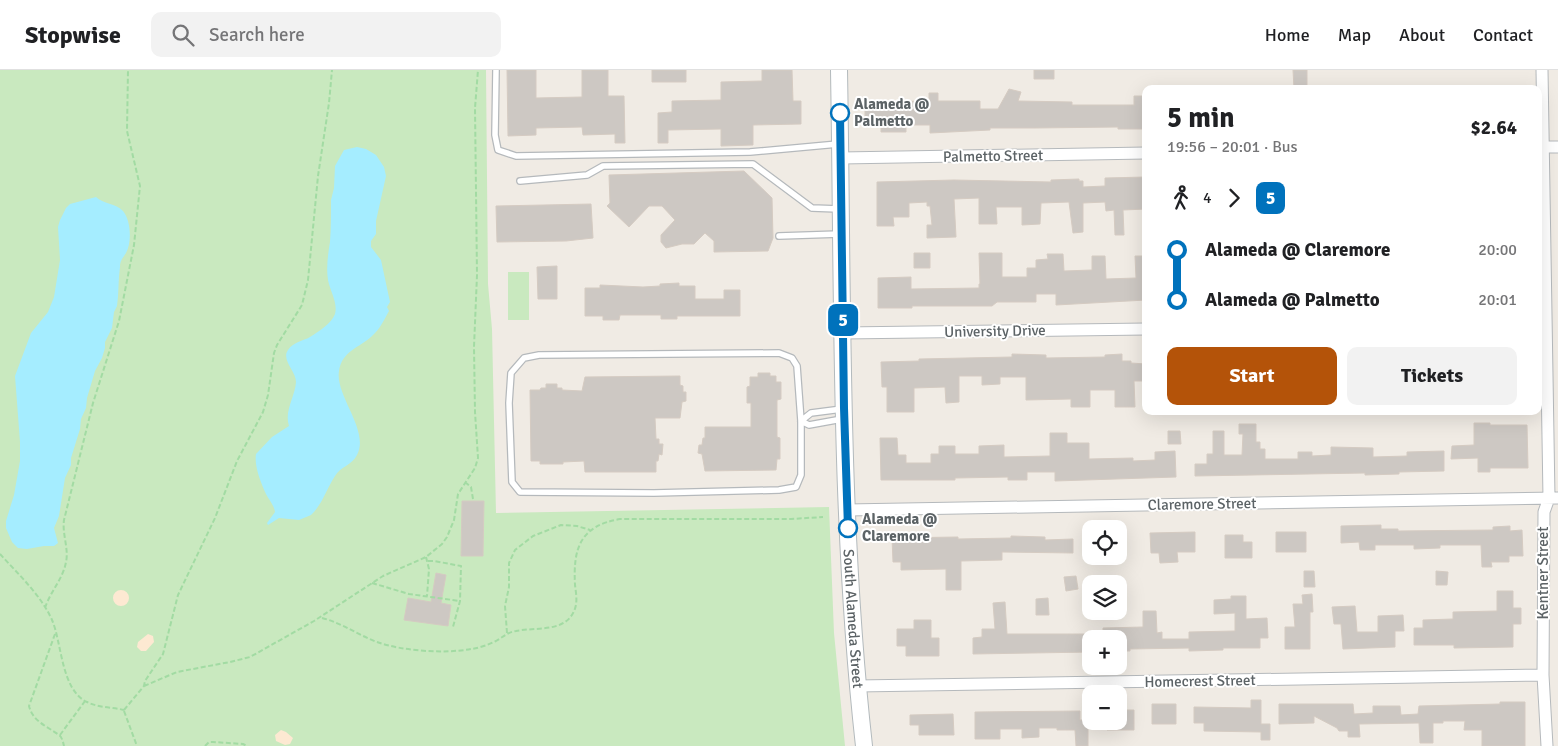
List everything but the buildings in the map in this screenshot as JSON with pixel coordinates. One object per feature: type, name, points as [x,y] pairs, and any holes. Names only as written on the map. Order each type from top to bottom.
[{"type":"main road","name":"South Alameda Street","points":[[839,70],[847,510],[857,686],[864,746]]},
{"type":"street","name":"Kentner Street","points":[[1542,70],[1542,85]]},
{"type":"street","points":[[1542,147],[1558,147]]},
{"type":"street","name":"Palmetto Street","points":[[840,151],[1142,153]]},
{"type":"street","name":"Kentner Street","points":[[1542,172],[1554,498],[1544,512],[1543,675],[1548,746]]},
{"type":"street","name":"University Drive","points":[[843,332],[1142,329]]},
{"type":"street","name":"Claremore Street","points":[[847,510],[1554,498]]},
{"type":"street","name":"Homecrest Street","points":[[857,686],[1543,675]]},
{"type":"lane","points":[[496,70],[495,135],[498,150],[516,156],[840,151]]},
{"type":"lane","points":[[520,181],[587,175],[603,166],[753,164],[812,208],[841,209]]},
{"type":"lane","points":[[779,236],[842,233]]},
{"type":"lane","points":[[779,353],[792,358],[797,366],[801,420],[802,475],[796,487],[779,490],[654,493],[520,492],[512,482],[509,403],[511,373],[524,358],[539,355],[779,353]]},
{"type":"lane","points":[[801,420],[811,413],[844,414]]},
{"type":"lane","points":[[801,420],[809,425],[844,414]]},
{"type":"path","points":[[45,608],[67,560],[64,520],[93,403],[119,321],[134,245],[140,186],[127,131],[128,70]]},
{"type":"path","points":[[124,710],[144,686],[145,681],[163,654],[178,595],[215,518],[236,461],[263,412],[277,345],[302,305],[308,280],[318,176],[332,70]]},
{"type":"path","points":[[144,686],[177,672],[250,657],[320,617],[372,583],[426,557],[448,537],[454,520],[456,499],[475,468],[478,458],[474,347],[477,275],[475,108],[478,70]]},
{"type":"path","points":[[465,482],[471,487],[473,499]]},
{"type":"path","points":[[320,617],[391,646],[432,651],[469,650],[490,644],[517,630],[556,626],[570,617],[574,611],[576,600],[575,576],[578,545],[590,530],[608,521],[620,519],[791,519],[823,517]]},
{"type":"path","points":[[507,634],[505,606],[509,586],[509,563],[515,550],[533,536],[561,525],[577,526],[590,530]]},
{"type":"path","points":[[0,554],[45,608],[56,632],[67,675],[77,694],[85,701],[103,707],[124,710]]},
{"type":"path","points":[[426,557],[429,569],[427,596]]},
{"type":"path","points":[[428,561],[461,566],[460,601],[453,627]]},
{"type":"path","points":[[372,583],[409,594],[460,601]]},
{"type":"path","points":[[56,632],[28,706],[39,722],[60,736],[64,746]]},
{"type":"path","points":[[60,736],[85,701]]},
{"type":"path","points":[[124,710],[138,746]]},
{"type":"path","points":[[205,746],[209,742],[213,742],[243,744],[247,746]]},
{"type":"green space","points":[[0,70],[486,70],[488,284],[492,329],[496,513],[829,507],[834,633],[845,746],[0,746]]},
{"type":"green space","points":[[508,272],[529,272],[529,320],[508,320]]},
{"type":"sand","points":[[121,590],[127,592],[129,598],[127,604],[121,606],[115,604],[113,598],[115,592]]},
{"type":"sand","points":[[148,634],[153,636],[154,642],[146,651],[141,651],[137,647],[138,642]]},
{"type":"sand","points":[[281,730],[293,738],[290,744],[285,745],[276,741],[275,735]]},
{"type":"water","points":[[357,147],[366,149],[376,155],[384,167],[386,176],[376,221],[376,234],[371,241],[371,247],[381,260],[390,302],[387,307],[389,311],[380,327],[372,336],[347,354],[339,371],[339,381],[356,424],[360,445],[355,458],[337,473],[311,515],[299,520],[279,518],[268,525],[267,523],[275,512],[258,474],[256,454],[272,437],[289,426],[288,415],[296,382],[286,358],[288,350],[295,343],[321,330],[331,321],[335,314],[335,301],[327,271],[335,166],[344,150]]},
{"type":"water","points":[[96,197],[120,208],[128,220],[129,243],[120,265],[117,306],[114,312],[112,328],[105,342],[102,358],[95,371],[71,458],[71,465],[65,478],[59,516],[54,528],[58,543],[54,546],[18,548],[12,542],[6,528],[20,461],[15,376],[31,333],[48,312],[54,297],[60,260],[58,227],[60,220],[70,204]]},
{"type":"bus line","name":"5","points":[[840,113],[844,408],[848,528]]},
{"type":"place","name":"Alameda @ Palmetto","points":[[840,113]]},
{"type":"place","name":"Alameda @ Claremore","points":[[848,528]]}]
